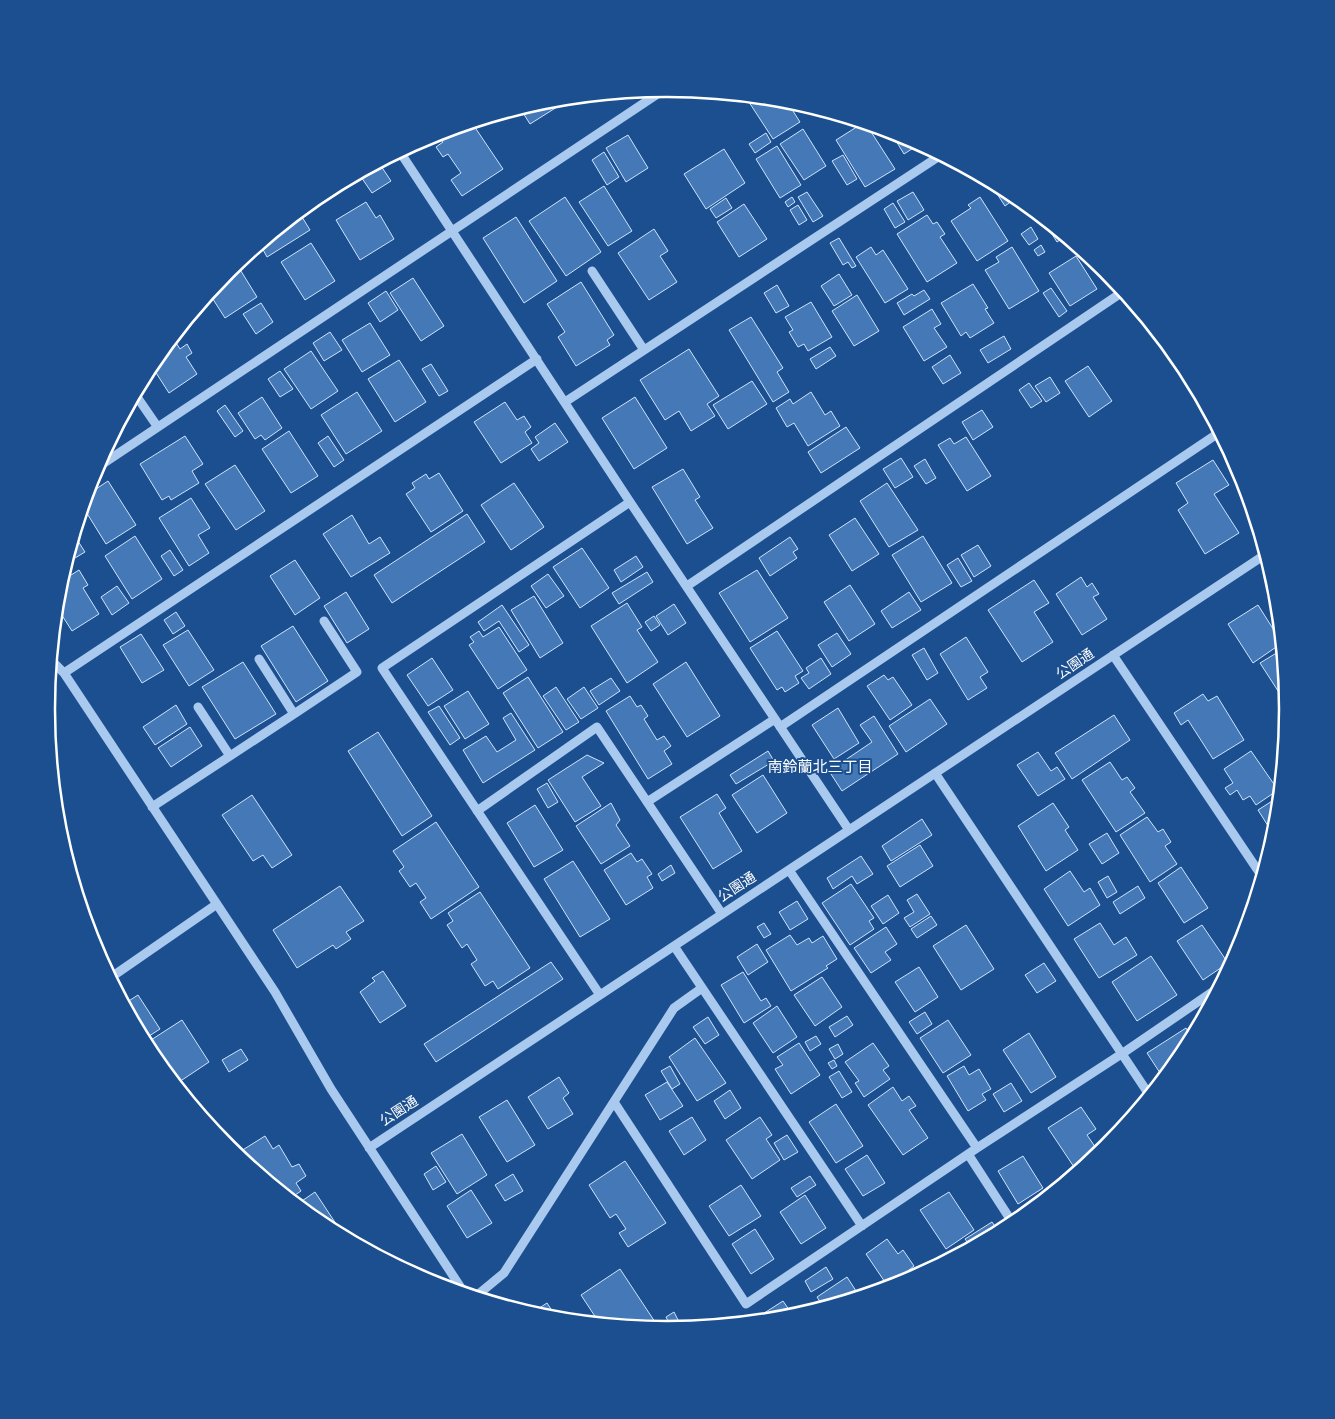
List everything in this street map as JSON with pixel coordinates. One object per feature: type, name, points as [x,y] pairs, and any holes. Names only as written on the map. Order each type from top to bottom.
[{"type":"street","points":[[109,458],[651,97]]},
{"type":"street","points":[[403,157],[849,830]]},
{"type":"street","points":[[565,402],[935,159]]},
{"type":"street","points":[[592,271],[644,350]]},
{"type":"street","points":[[686,586],[1118,295]]},
{"type":"street","points":[[64,673],[537,359]]},
{"type":"street","points":[[139,400],[157,426]]},
{"type":"street","points":[[647,802],[777,723],[1215,435]]},
{"type":"street","points":[[600,995],[382,668],[630,502]]},
{"type":"street","name":"公園通","points":[[368,1148],[1261,558]]},
{"type":"street","points":[[152,807],[357,672],[324,621]]},
{"type":"street","points":[[1113,655],[1258,871]]},
{"type":"street","points":[[258,659],[294,714]]},
{"type":"street","points":[[56,665],[64,673],[275,992],[331,1089],[457,1284]]},
{"type":"street","points":[[198,707],[230,756]]},
{"type":"street","points":[[477,811],[597,727],[722,914]]},
{"type":"street","points":[[935,773],[1146,1090]]},
{"type":"street","points":[[789,870],[977,1148]]},
{"type":"street","points":[[115,974],[217,904]]},
{"type":"street","points":[[674,946],[862,1226]]},
{"type":"street","points":[[481,1292],[504,1273],[674,1008],[702,988]]},
{"type":"street","points":[[614,1102],[746,1304],[1210,993]]},
{"type":"street","points":[[968,1154],[1009,1218]]},
{"type":"building","points":[[749,102],[793,110],[800,122],[773,139]]},
{"type":"building","points":[[556,108],[530,124],[524,115]]},
{"type":"building","points":[[856,127],[872,133],[895,169],[865,187],[836,140]]},
{"type":"building","points":[[476,129],[503,169],[462,196],[451,180],[461,173],[448,154],[443,157],[436,147],[443,142],[442,141]]},
{"type":"building","points":[[803,129],[826,166],[804,180],[780,144]]},
{"type":"building","points":[[766,133],[771,142],[755,153],[749,144]]},
{"type":"building","points":[[628,135],[648,168],[626,182],[606,148]]},
{"type":"building","points":[[897,142],[912,149],[904,154]]},
{"type":"building","points":[[777,146],[801,185],[780,198],[756,159]]},
{"type":"building","points":[[724,149],[745,183],[706,209],[684,174]]},
{"type":"building","points":[[604,152],[619,177],[607,185],[592,160]]},
{"type":"building","points":[[843,155],[857,179],[847,185],[832,161]]},
{"type":"building","points":[[382,168],[391,181],[372,193],[362,178]]},
{"type":"building","points":[[604,186],[632,231],[608,246],[579,202]]},
{"type":"building","points":[[807,192],[823,216],[813,222],[798,197]]},
{"type":"building","points":[[913,192],[924,210],[908,220],[897,201]]},
{"type":"building","points":[[996,193],[1010,202],[1005,206]]},
{"type":"building","points":[[565,197],[601,252],[566,276],[529,221]]},
{"type":"building","points":[[792,197],[795,202],[788,207],[785,202]]},
{"type":"building","points":[[980,197],[1008,241],[977,261],[951,221],[971,208],[968,205]]},
{"type":"building","points":[[726,198],[732,208],[716,218],[710,209]]},
{"type":"building","points":[[366,202],[376,218],[380,215],[394,239],[360,260],[336,220]]},
{"type":"building","points":[[893,203],[905,222],[895,228],[884,209]]},
{"type":"building","points":[[744,204],[767,239],[739,257],[717,222]]},
{"type":"building","points":[[798,205],[807,220],[799,225],[790,210]]},
{"type":"building","points":[[927,215],[933,224],[937,222],[945,234],[940,237],[957,263],[927,282],[897,234]]},
{"type":"building","points":[[516,217],[557,281],[524,303],[483,238]]},
{"type":"building","points":[[303,218],[310,230],[267,257],[263,250]]},
{"type":"building","points":[[1031,227],[1038,239],[1029,245],[1021,234]]},
{"type":"building","points":[[654,229],[668,251],[660,256],[677,282],[649,300],[618,253]]},
{"type":"building","points":[[1051,233],[1060,240],[1057,242]]},
{"type":"building","points":[[839,238],[856,266],[852,268],[848,262],[843,265],[830,243]]},
{"type":"building","points":[[311,243],[335,281],[305,300],[281,262]]},
{"type":"building","points":[[1041,245],[1045,252],[1038,256],[1034,250]]},
{"type":"building","points":[[871,247],[876,255],[883,250],[908,289],[885,303],[856,257]]},
{"type":"building","points":[[1012,247],[1039,291],[1009,309],[985,270],[999,262],[996,257]]},
{"type":"building","points":[[1076,256],[1097,289],[1070,306],[1049,273]]},
{"type":"building","points":[[240,270],[257,297],[225,318],[213,299]]},
{"type":"building","points":[[839,274],[852,295],[834,306],[821,286]]},
{"type":"building","points":[[413,278],[444,326],[421,341],[390,293]]},
{"type":"building","points":[[581,282],[614,335],[607,340],[610,345],[576,366],[558,337],[565,332],[547,304]]},
{"type":"building","points":[[973,284],[988,308],[985,309],[994,323],[970,338],[966,332],[961,336],[941,303]]},
{"type":"building","points":[[777,285],[789,306],[776,313],[764,293]]},
{"type":"building","points":[[1051,288],[1067,311],[1059,317],[1043,293]]},
{"type":"building","points":[[924,290],[930,299],[904,315],[897,303],[912,294],[914,296]]},
{"type":"building","points":[[386,291],[398,310],[380,322],[368,303]]},
{"type":"building","points":[[857,295],[879,331],[854,346],[832,311]]},
{"type":"building","points":[[811,302],[832,337],[808,351],[804,344],[798,347],[789,332],[793,330],[785,317]]},
{"type":"building","points":[[261,303],[273,322],[256,334],[243,314]]},
{"type":"building","points":[[932,309],[941,324],[934,328],[947,347],[924,361],[903,327]]},
{"type":"building","points":[[751,317],[783,368],[777,372],[789,392],[773,402],[729,330]]},
{"type":"building","points":[[370,323],[390,355],[362,372],[342,340]]},
{"type":"building","points":[[330,332],[342,350],[324,361],[313,343]]},
{"type":"building","points":[[1004,336],[1011,349],[988,363],[980,350]]},
{"type":"building","points":[[177,344],[180,349],[187,344],[192,353],[186,357],[197,374],[169,393],[156,373]]},
{"type":"building","points":[[830,347],[836,356],[816,369],[810,359]]},
{"type":"building","points":[[689,349],[719,396],[707,404],[715,416],[691,431],[679,411],[665,420],[640,380]]},
{"type":"building","points":[[311,351],[338,391],[311,409],[284,369]]},
{"type":"building","points":[[950,355],[961,373],[943,384],[932,367]]},
{"type":"building","points":[[399,360],[426,402],[395,422],[368,379]]},
{"type":"building","points":[[431,364],[448,391],[439,396],[422,369]]},
{"type":"building","points":[[1088,366],[1112,401],[1089,417],[1065,381]]},
{"type":"building","points":[[280,371],[293,389],[280,397],[268,379]]},
{"type":"building","points":[[1050,377],[1060,393],[1046,402],[1035,386]]},
{"type":"building","points":[[752,381],[767,404],[728,429],[713,405]]},
{"type":"building","points":[[1029,383],[1042,401],[1031,408],[1019,390]]},
{"type":"building","points":[[357,392],[382,431],[346,454],[321,415]]},
{"type":"building","points":[[811,392],[825,415],[831,411],[840,426],[808,446],[794,423],[787,427],[776,408],[790,399],[793,404]]},
{"type":"building","points":[[262,397],[282,428],[265,440],[261,435],[255,439],[238,413]]},
{"type":"building","points":[[635,397],[667,448],[634,469],[602,418]]},
{"type":"building","points":[[505,402],[517,420],[524,416],[531,427],[525,432],[532,443],[501,463],[474,422]]},
{"type":"building","points":[[225,405],[243,431],[235,437],[217,411]]},
{"type":"building","points":[[982,410],[993,427],[973,440],[962,422]]},
{"type":"building","points":[[555,423],[568,442],[539,461],[531,449],[539,443],[535,437]]},
{"type":"building","points":[[846,427],[860,448],[821,473],[808,452]]},
{"type":"building","points":[[289,431],[318,476],[291,493],[262,449]]},
{"type":"building","points":[[185,436],[203,464],[192,471],[199,483],[171,500],[169,496],[162,500],[140,464]]},
{"type":"building","points":[[328,436],[344,460],[334,467],[318,443]]},
{"type":"building","points":[[966,437],[991,476],[967,491],[938,445],[950,438],[954,444]]},
{"type":"building","points":[[901,458],[913,477],[895,488],[883,469]]},
{"type":"building","points":[[925,459],[936,478],[926,484],[914,466]]},
{"type":"building","points":[[1213,460],[1229,485],[1214,494],[1239,533],[1205,554],[1178,510],[1188,503],[1176,483]]},
{"type":"building","points":[[235,465],[265,511],[236,530],[205,484]]},
{"type":"building","points":[[683,469],[700,497],[695,500],[713,528],[687,544],[652,487]]},
{"type":"building","points":[[439,473],[463,511],[431,532],[406,494],[415,488],[412,483],[426,474],[429,479]]},
{"type":"building","points":[[108,481],[136,525],[106,544],[88,514],[97,488]]},
{"type":"building","points":[[514,483],[544,527],[511,550],[481,505]]},
{"type":"building","points":[[887,483],[918,530],[889,547],[860,501]]},
{"type":"building","points":[[191,498],[210,528],[198,535],[209,553],[189,566],[159,518]]},
{"type":"building","points":[[467,514],[485,542],[392,603],[374,575]]},
{"type":"building","points":[[352,515],[369,544],[380,537],[390,553],[351,577],[323,534]]},
{"type":"building","points":[[855,518],[879,554],[852,571],[829,535]]},
{"type":"building","points":[[135,536],[162,579],[132,599],[105,556]]},
{"type":"building","points":[[923,536],[952,583],[921,602],[892,555]]},
{"type":"building","points":[[790,537],[798,549],[793,552],[797,558],[770,576],[759,558]]},
{"type":"building","points":[[79,542],[85,552],[74,558]]},
{"type":"building","points":[[978,545],[991,566],[974,577],[961,555]]},
{"type":"building","points":[[582,548],[609,588],[580,608],[553,567]]},
{"type":"building","points":[[170,550],[183,570],[174,576],[161,556]]},
{"type":"building","points":[[636,556],[643,567],[621,582],[614,570]]},
{"type":"building","points":[[958,558],[972,581],[961,587],[947,565]]},
{"type":"building","points":[[295,560],[320,598],[295,615],[270,576]]},
{"type":"building","points":[[79,570],[88,585],[83,588],[99,614],[72,631],[62,616],[70,575]]},
{"type":"building","points":[[757,570],[788,618],[750,642],[719,593]]},
{"type":"building","points":[[647,572],[653,582],[619,604],[612,593]]},
{"type":"building","points":[[548,574],[564,596],[546,608],[531,586]]},
{"type":"building","points":[[1081,577],[1087,587],[1092,583],[1099,594],[1093,597],[1107,619],[1082,635],[1056,594]]},
{"type":"building","points":[[1034,580],[1049,603],[1034,612],[1053,642],[1022,662],[988,610]]},
{"type":"building","points":[[850,585],[875,624],[849,641],[824,602]]},
{"type":"building","points":[[117,586],[129,603],[112,615],[101,597]]},
{"type":"building","points":[[346,592],[369,629],[347,643],[324,606]]},
{"type":"building","points":[[909,592],[921,610],[892,628],[881,611]]},
{"type":"building","points":[[534,596],[563,643],[540,658],[511,610]]},
{"type":"building","points":[[627,603],[642,627],[637,630],[658,662],[627,683],[591,626]]},
{"type":"building","points":[[674,604],[686,623],[668,635],[656,616]]},
{"type":"building","points":[[502,605],[529,645],[519,652],[499,621],[484,631],[478,622]]},
{"type":"building","points":[[1258,605],[1275,632],[1277,647],[1253,663],[1228,624]]},
{"type":"building","points":[[176,612],[185,626],[173,634],[164,620]]},
{"type":"building","points":[[654,616],[660,625],[651,631],[645,622]]},
{"type":"building","points":[[293,626],[328,681],[296,702],[261,646]]},
{"type":"building","points":[[499,627],[527,670],[498,689],[469,645],[474,642],[470,637],[479,631],[483,637]]},
{"type":"building","points":[[188,630],[214,670],[189,686],[163,645]]},
{"type":"building","points":[[777,631],[803,671],[795,676],[799,683],[785,692],[782,687],[777,690],[750,648]]},
{"type":"building","points":[[837,633],[851,654],[832,667],[818,645]]},
{"type":"building","points":[[141,634],[164,670],[142,683],[120,647]]},
{"type":"building","points":[[966,637],[988,672],[980,677],[987,688],[968,700],[940,654]]},
{"type":"building","points":[[924,648],[938,673],[927,680],[912,655]]},
{"type":"building","points":[[1277,652],[1280,693],[1260,663]]},
{"type":"building","points":[[432,658],[453,690],[428,706],[407,675]]},
{"type":"building","points":[[821,658],[831,674],[809,689],[801,678],[809,673],[806,668]]},
{"type":"building","points":[[243,662],[276,714],[235,739],[202,687]]},
{"type":"building","points":[[686,662],[720,716],[687,737],[653,684]]},
{"type":"building","points":[[884,675],[888,680],[893,677],[912,705],[890,720],[867,686]]},
{"type":"building","points":[[528,677],[563,732],[538,748],[503,693]]},
{"type":"building","points":[[611,678],[620,691],[599,705],[590,691]]},
{"type":"building","points":[[556,687],[579,722],[566,730],[543,696]]},
{"type":"building","points":[[584,687],[598,708],[581,719],[567,699]]},
{"type":"building","points":[[468,691],[489,724],[465,739],[444,706]]},
{"type":"building","points":[[1203,694],[1208,701],[1217,696],[1244,740],[1213,759],[1188,720],[1181,725],[1174,713]]},
{"type":"building","points":[[630,696],[637,707],[641,705],[648,716],[644,719],[657,740],[664,736],[671,746],[664,751],[672,764],[648,779],[606,711]]},
{"type":"building","points":[[930,699],[947,724],[906,752],[889,726]]},
{"type":"building","points":[[176,705],[187,724],[155,745],[143,727]]},
{"type":"building","points":[[439,706],[460,738],[450,745],[428,712]]},
{"type":"building","points":[[838,708],[859,743],[834,759],[812,725]]},
{"type":"building","points":[[511,713],[535,750],[483,783],[463,750],[486,736],[497,752],[516,740],[503,718]]},
{"type":"building","points":[[1114,715],[1130,740],[1072,779],[1055,753]]},
{"type":"building","points":[[874,716],[898,754],[842,791],[829,771],[872,742],[860,725]]},
{"type":"building","points":[[190,727],[202,746],[171,767],[158,748]]},
{"type":"building","points":[[378,732],[432,816],[402,836],[348,751]]},
{"type":"building","points":[[768,751],[774,761],[736,784],[730,775]]},
{"type":"building","points":[[1251,751],[1275,786],[1274,792],[1256,805],[1250,796],[1243,800],[1237,790],[1230,795],[1225,788],[1233,783],[1224,769]]},
{"type":"building","points":[[1038,752],[1051,771],[1057,767],[1065,779],[1038,796],[1017,765]]},
{"type":"building","points":[[587,755],[604,763],[582,777],[601,806],[575,822],[548,780]]},
{"type":"building","points":[[1110,762],[1122,780],[1127,777],[1135,788],[1130,792],[1145,813],[1116,832],[1082,780]]},
{"type":"building","points":[[763,775],[787,813],[757,833],[732,795]]},
{"type":"building","points":[[547,783],[558,802],[548,808],[537,789]]},
{"type":"building","points":[[717,794],[726,808],[719,813],[742,851],[713,869],[680,817]]},
{"type":"building","points":[[252,795],[292,855],[272,868],[263,855],[253,861],[222,815]]},
{"type":"building","points":[[1273,800],[1268,827],[1258,810]]},
{"type":"building","points":[[611,803],[620,820],[616,825],[630,846],[601,864],[576,826]]},
{"type":"building","points":[[1053,803],[1069,827],[1065,830],[1078,850],[1046,871],[1018,826]]},
{"type":"building","points":[[535,805],[563,850],[534,867],[507,823]]},
{"type":"building","points":[[1147,817],[1158,832],[1163,829],[1171,842],[1165,846],[1177,864],[1150,882],[1120,835]]},
{"type":"building","points":[[922,819],[932,835],[891,861],[882,846]]},
{"type":"building","points":[[436,822],[479,887],[431,919],[420,902],[426,898],[416,883],[410,887],[399,871],[404,867],[393,851]]},
{"type":"building","points":[[1107,833],[1119,853],[1102,864],[1089,844]]},
{"type":"building","points":[[920,845],[933,866],[900,887],[887,866]]},
{"type":"building","points":[[631,853],[637,862],[642,859],[652,874],[647,877],[653,888],[626,905],[604,870]]},
{"type":"building","points":[[861,856],[873,874],[857,884],[852,876],[833,889],[827,878]]},
{"type":"building","points":[[573,861],[610,919],[580,937],[544,879]]},
{"type":"building","points":[[671,865],[675,873],[662,881],[658,874]]},
{"type":"building","points":[[1181,867],[1208,908],[1184,923],[1158,883]]},
{"type":"building","points":[[1070,871],[1084,892],[1090,888],[1100,905],[1068,926],[1044,889]]},
{"type":"building","points":[[1108,876],[1117,892],[1107,898],[1098,882]]},
{"type":"building","points":[[851,884],[874,918],[869,921],[874,929],[850,945],[822,903]]},
{"type":"building","points":[[340,886],[364,921],[346,932],[351,939],[336,949],[333,945],[297,968],[273,930]]},
{"type":"building","points":[[1138,886],[1145,898],[1120,914],[1113,902]]},
{"type":"building","points":[[480,892],[530,968],[498,989],[493,981],[485,986],[471,964],[477,960],[467,944],[462,948],[447,925],[453,921],[448,913]]},
{"type":"building","points":[[917,894],[930,914],[910,927],[904,918],[914,912],[907,900]]},
{"type":"building","points":[[888,895],[899,913],[883,924],[871,906]]},
{"type":"building","points":[[797,901],[808,919],[790,930],[779,912]]},
{"type":"building","points":[[931,916],[937,925],[917,938],[911,929]]},
{"type":"building","points":[[764,923],[771,934],[764,938],[757,927]]},
{"type":"building","points":[[1100,923],[1114,945],[1126,937],[1137,955],[1099,978],[1074,939]]},
{"type":"building","points":[[966,925],[994,969],[961,990],[933,946]]},
{"type":"building","points":[[1202,925],[1226,960],[1223,966],[1203,980],[1177,941]]},
{"type":"building","points":[[886,927],[897,944],[885,952],[891,960],[871,973],[854,948]]},
{"type":"building","points":[[790,935],[797,945],[809,938],[812,943],[823,936],[837,959],[826,966],[828,968],[791,991],[766,950]]},
{"type":"building","points":[[757,944],[768,962],[748,975],[737,957]]},
{"type":"building","points":[[1151,956],[1177,995],[1137,1021],[1112,982]]},
{"type":"building","points":[[551,962],[563,979],[436,1062],[424,1044]]},
{"type":"building","points":[[1044,963],[1056,981],[1037,993],[1025,975]]},
{"type":"building","points":[[919,967],[938,997],[915,1012],[895,982]]},
{"type":"building","points":[[383,971],[406,1006],[380,1023],[360,992],[375,981],[372,978]]},
{"type":"building","points":[[743,972],[761,1001],[766,998],[771,1006],[744,1023],[721,985]]},
{"type":"building","points":[[822,977],[842,1007],[815,1026],[794,995]]},
{"type":"building","points":[[138,995],[160,1029],[149,1036],[129,1001]]},
{"type":"building","points":[[777,1006],[797,1037],[773,1053],[753,1023]]},
{"type":"building","points":[[925,1012],[932,1024],[917,1034],[909,1022]]},
{"type":"building","points":[[847,1016],[853,1025],[835,1037],[829,1027]]},
{"type":"building","points":[[708,1017],[719,1035],[705,1044],[693,1027]]},
{"type":"building","points":[[182,1020],[209,1062],[181,1081],[152,1040]]},
{"type":"building","points":[[948,1020],[971,1055],[943,1073],[920,1038]]},
{"type":"building","points":[[1186,1028],[1188,1032],[1160,1073],[1147,1053]]},
{"type":"building","points":[[1029,1033],[1056,1077],[1031,1093],[1003,1050]]},
{"type":"building","points":[[816,1036],[821,1044],[810,1051],[805,1042]]},
{"type":"building","points":[[695,1038],[726,1083],[697,1101],[669,1057]]},
{"type":"building","points":[[799,1043],[820,1075],[791,1094],[775,1069],[783,1065],[777,1057]]},
{"type":"building","points":[[873,1043],[889,1066],[883,1070],[890,1079],[864,1097],[855,1083],[859,1081],[845,1062]]},
{"type":"building","points":[[838,1044],[843,1054],[835,1059],[829,1049]]},
{"type":"building","points":[[241,1049],[248,1060],[229,1072],[222,1060]]},
{"type":"building","points":[[834,1060],[837,1066],[832,1069],[828,1063]]},
{"type":"building","points":[[670,1066],[680,1084],[672,1089],[661,1071]]},
{"type":"building","points":[[964,1066],[969,1075],[979,1069],[991,1089],[982,1094],[986,1100],[968,1111],[947,1076]]},
{"type":"building","points":[[839,1071],[852,1092],[842,1098],[829,1077]]},
{"type":"building","points":[[559,1077],[569,1093],[563,1098],[573,1114],[548,1129],[528,1097]]},
{"type":"building","points":[[667,1082],[683,1106],[660,1120],[645,1095]]},
{"type":"building","points":[[1011,1083],[1022,1101],[1004,1112],[993,1094]]},
{"type":"building","points":[[893,1087],[902,1101],[909,1096],[916,1106],[909,1110],[928,1138],[903,1155],[868,1105]]},
{"type":"building","points":[[730,1090],[741,1108],[725,1119],[714,1101]]},
{"type":"building","points":[[507,1100],[535,1145],[507,1162],[479,1117]]},
{"type":"building","points":[[836,1104],[863,1146],[836,1163],[809,1122]]},
{"type":"building","points":[[1081,1107],[1096,1129],[1087,1135],[1096,1148],[1074,1167],[1048,1128]]},
{"type":"building","points":[[692,1117],[706,1140],[684,1155],[669,1131]]},
{"type":"building","points":[[760,1117],[772,1135],[766,1139],[780,1160],[752,1179],[726,1140]]},
{"type":"building","points":[[462,1134],[487,1175],[457,1194],[431,1153]]},
{"type":"building","points":[[787,1135],[798,1152],[784,1160],[774,1143]]},
{"type":"building","points":[[265,1136],[273,1149],[279,1145],[292,1167],[299,1164],[306,1176],[296,1183],[301,1191],[295,1195],[242,1150]]},
{"type":"building","points":[[867,1155],[885,1183],[863,1196],[845,1169]]},
{"type":"building","points":[[1023,1156],[1043,1188],[1018,1204],[998,1171]]},
{"type":"building","points":[[625,1161],[666,1223],[628,1247],[619,1233],[626,1229],[616,1214],[610,1218],[589,1185]]},
{"type":"building","points":[[436,1166],[446,1182],[433,1190],[424,1174]]},
{"type":"building","points":[[513,1174],[523,1191],[505,1201],[495,1185]]},
{"type":"building","points":[[810,1176],[816,1185],[797,1197],[791,1188]]},
{"type":"building","points":[[741,1185],[761,1216],[729,1236],[709,1206]]},
{"type":"building","points":[[471,1190],[492,1223],[467,1238],[447,1206]]},
{"type":"building","points":[[315,1192],[337,1225],[327,1219],[302,1201]]},
{"type":"building","points":[[949,1192],[974,1230],[946,1249],[920,1210]]},
{"type":"building","points":[[805,1195],[826,1228],[801,1244],[780,1212]]},
{"type":"building","points":[[992,1222],[995,1227],[968,1243],[965,1239]]},
{"type":"building","points":[[755,1229],[774,1259],[751,1274],[732,1244]]},
{"type":"building","points":[[887,1239],[898,1254],[903,1250],[914,1266],[909,1270],[910,1271],[885,1281],[866,1254]]},
{"type":"building","points":[[826,1267],[833,1279],[811,1292],[805,1281]]},
{"type":"building","points":[[620,1269],[655,1322],[596,1318],[581,1295]]},
{"type":"building","points":[[847,1277],[856,1291],[820,1302],[817,1297]]},
{"type":"building","points":[[783,1301],[789,1310],[787,1310],[762,1314]]},
{"type":"building","points":[[547,1303],[552,1311],[548,1310],[539,1308]]},
{"type":"building","points":[[674,1312],[678,1320],[668,1322],[666,1317]]},
{"type":"district","name":"南鈴蘭北三丁目","points":[[820,767]]}]
